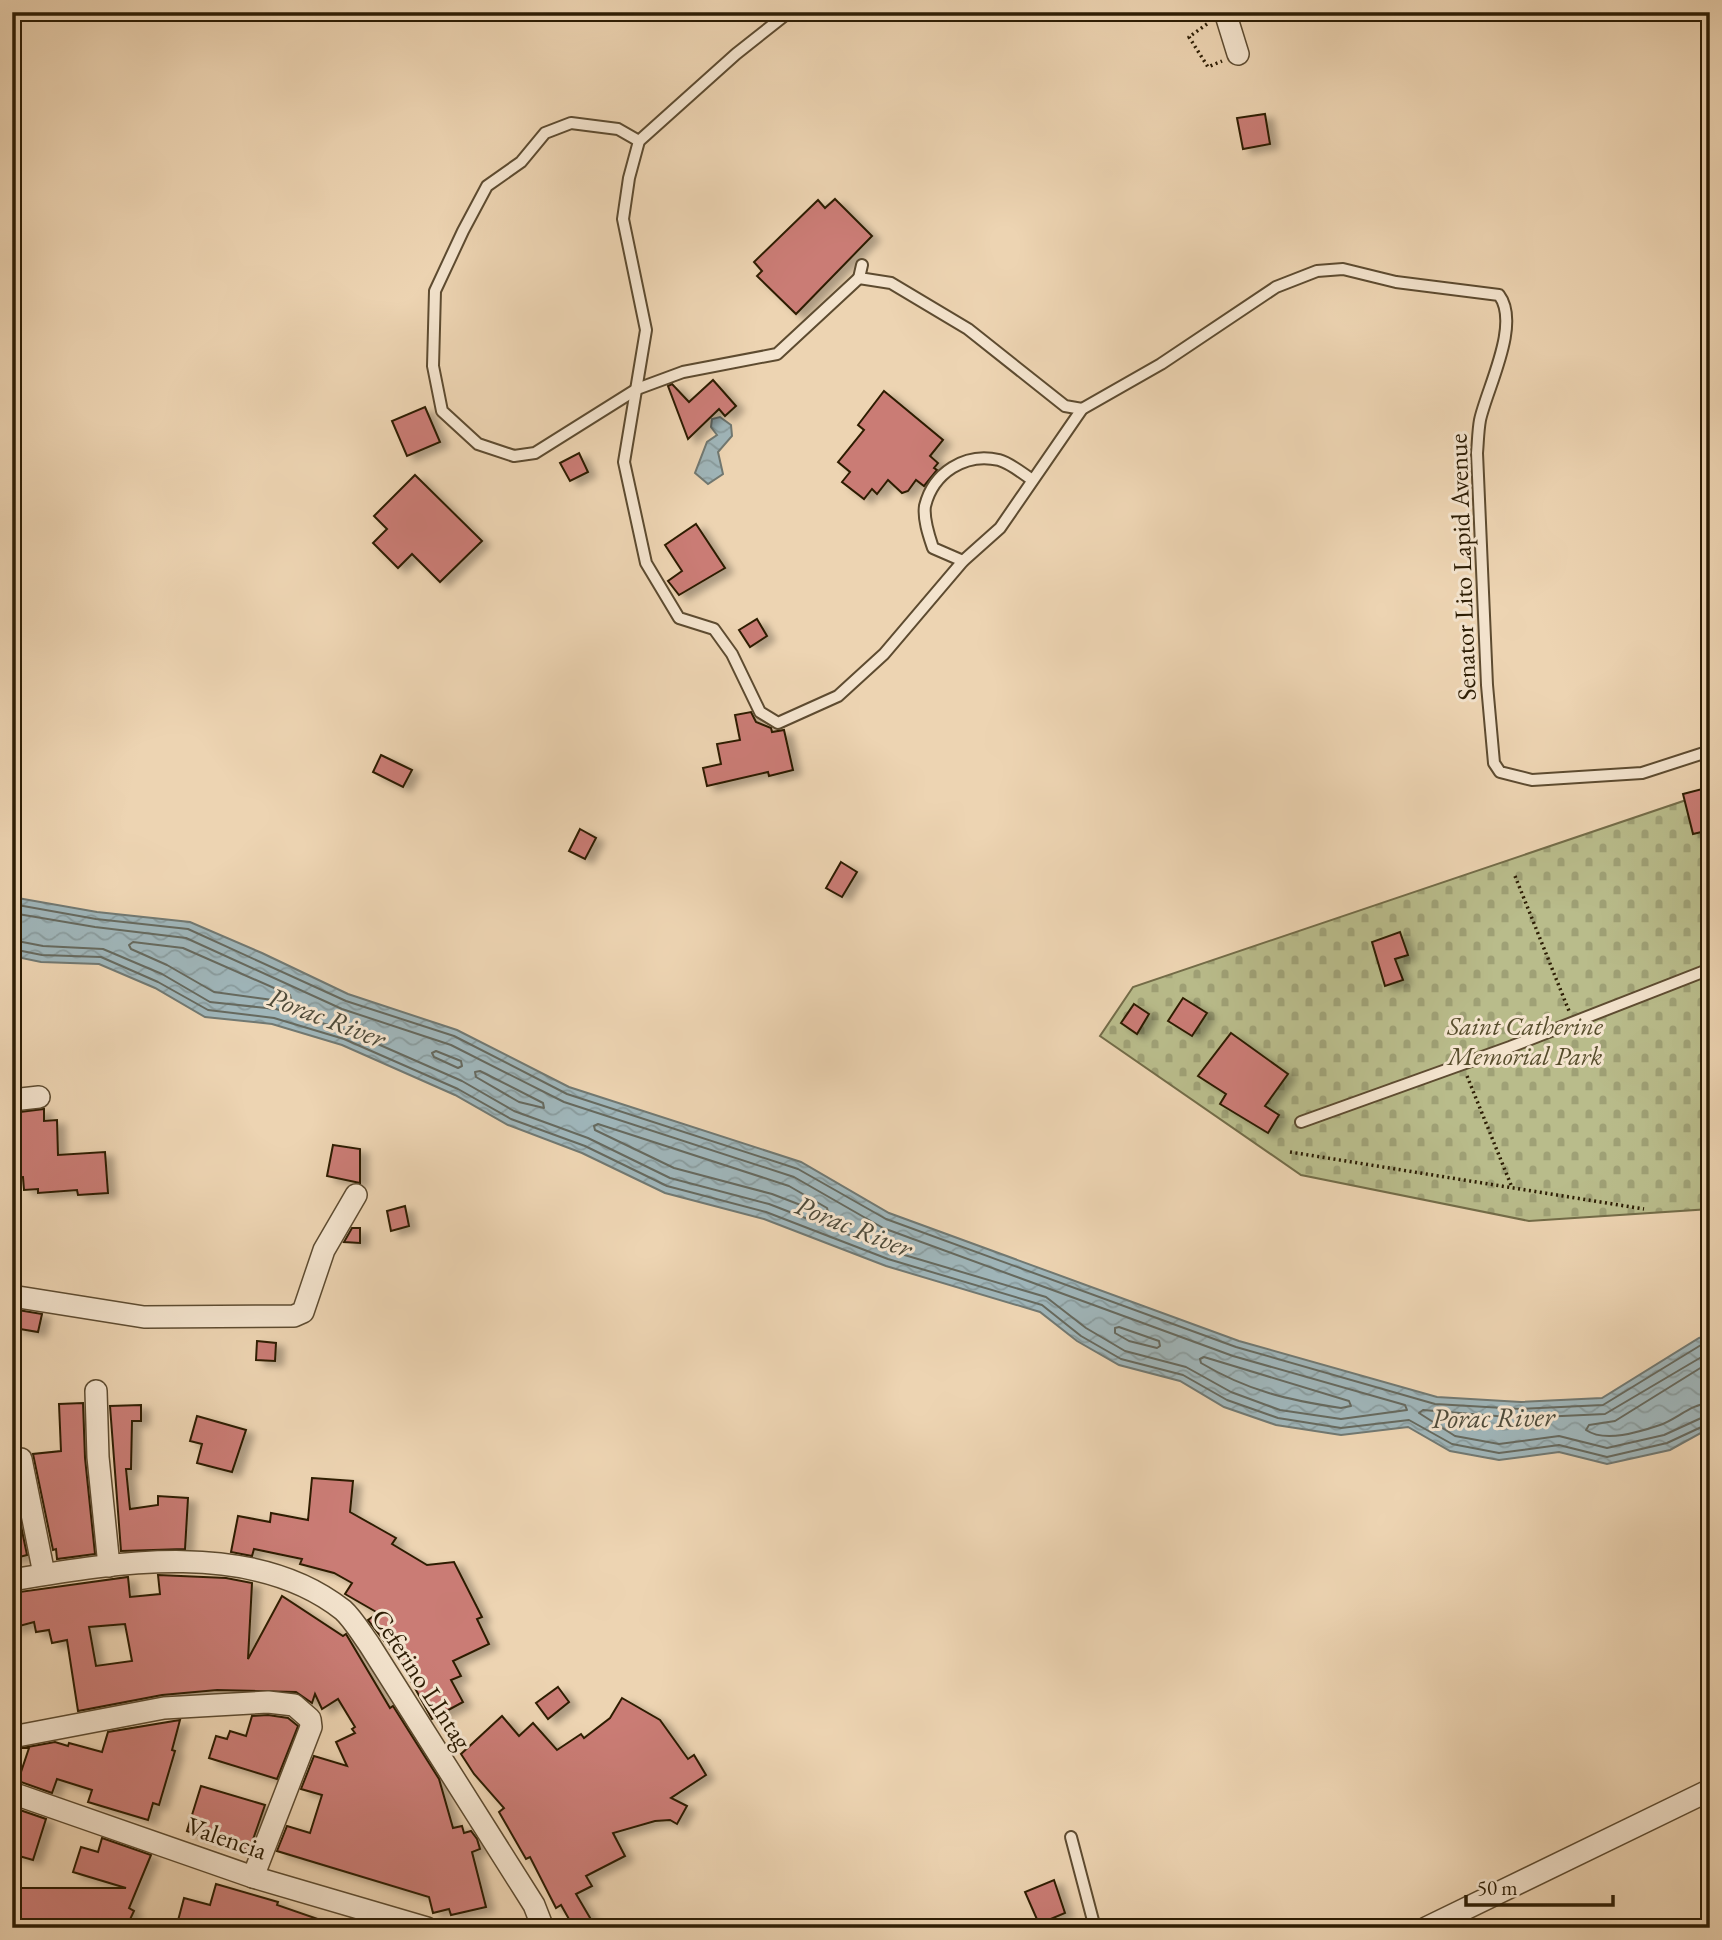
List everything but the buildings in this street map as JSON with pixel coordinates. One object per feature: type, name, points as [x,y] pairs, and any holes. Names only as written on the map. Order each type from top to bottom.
[{"type":"street","points":[[1218,16],[1237,54]]},
{"type":"street","points":[[12,1100],[39,1097]]},
{"type":"street","points":[[12,1296],[144,1317],[294,1316],[303,1312],[324,1250],[356,1195]]},
{"type":"street","points":[[96,1391],[98,1457],[109,1566]]},
{"type":"street","points":[[21,1459],[44,1574]]},
{"type":"street","name":"Ceferino LIntag","points":[[12,1580],[109,1566],[218,1562],[255,1570],[317,1593],[345,1612],[369,1644],[520,1882],[543,1928]]},
{"type":"street","points":[[12,1737],[164,1708],[268,1702],[294,1705],[310,1719],[311,1727],[253,1877]]},
{"type":"street","points":[[1426,1928],[1710,1790]]},
{"type":"street","name":"Valencia","points":[[12,1793],[253,1877],[427,1928]]},
{"type":"lane","points":[[637,389],[646,330],[623,219],[639,141],[736,54],[789,12]]},
{"type":"lane","points":[[639,141],[618,129],[571,123],[545,133],[521,162],[487,186],[435,291],[433,366],[442,411],[478,444],[514,456],[535,453],[637,389],[683,372],[777,354],[859,278],[863,265]]},
{"type":"lane","name":"Senator Lito Lapid Avenue","points":[[637,389],[624,462],[646,563],[679,618],[714,629],[732,654],[760,712],[778,723],[838,696],[884,654],[963,561],[1000,528],[1031,479],[1082,410],[1161,364],[1276,288],[1317,271],[1343,269],[1396,282],[1499,295],[1507,313],[1504,338],[1480,421],[1477,453],[1487,685],[1494,763],[1500,772],[1517,779],[1532,780],[1642,773],[1710,751]]},
{"type":"lane","points":[[859,278],[891,283],[919,299],[968,329],[1065,407],[1082,410]]},
{"type":"lane","points":[[963,561],[933,548],[926,519],[925,509],[931,491],[948,468],[971,459],[1000,460],[1031,479]]},
{"type":"lane","points":[[1301,1122],[1710,969]]},
{"type":"lane","points":[[1071,1838],[1095,1928]]},
{"type":"path","points":[[1218,16],[1189,37],[1208,67],[1237,54]]},
{"type":"path","points":[[1515,876],[1574,1022]]},
{"type":"path","points":[[1462,1064],[1512,1187]]},
{"type":"path","points":[[1290,1152],[1644,1209]]},
{"type":"green space","name":"Saint Catherine Memorial Park","points":[[1710,792],[1710,1209],[1529,1221],[1301,1175],[1100,1036],[1133,987]]},
{"type":"water","points":[[720,417],[731,425],[732,436],[718,452],[723,474],[708,484],[695,473],[707,442],[717,435],[711,427],[712,419]]},
{"type":"water","name":"Porac River","points":[[12,897],[97,912],[190,922],[348,994],[457,1030],[569,1087],[801,1162],[889,1213],[1239,1341],[1437,1397],[1521,1402],[1602,1398],[1699,1338],[1710,1335],[1710,1428],[1670,1450],[1607,1464],[1559,1452],[1499,1460],[1450,1451],[1408,1427],[1341,1435],[1276,1425],[1224,1407],[1180,1381],[1119,1365],[1077,1341],[1040,1312],[886,1266],[764,1219],[665,1193],[582,1153],[508,1125],[455,1095],[342,1045],[272,1024],[205,1017],[155,988],[99,964],[41,962],[12,956]]}]
